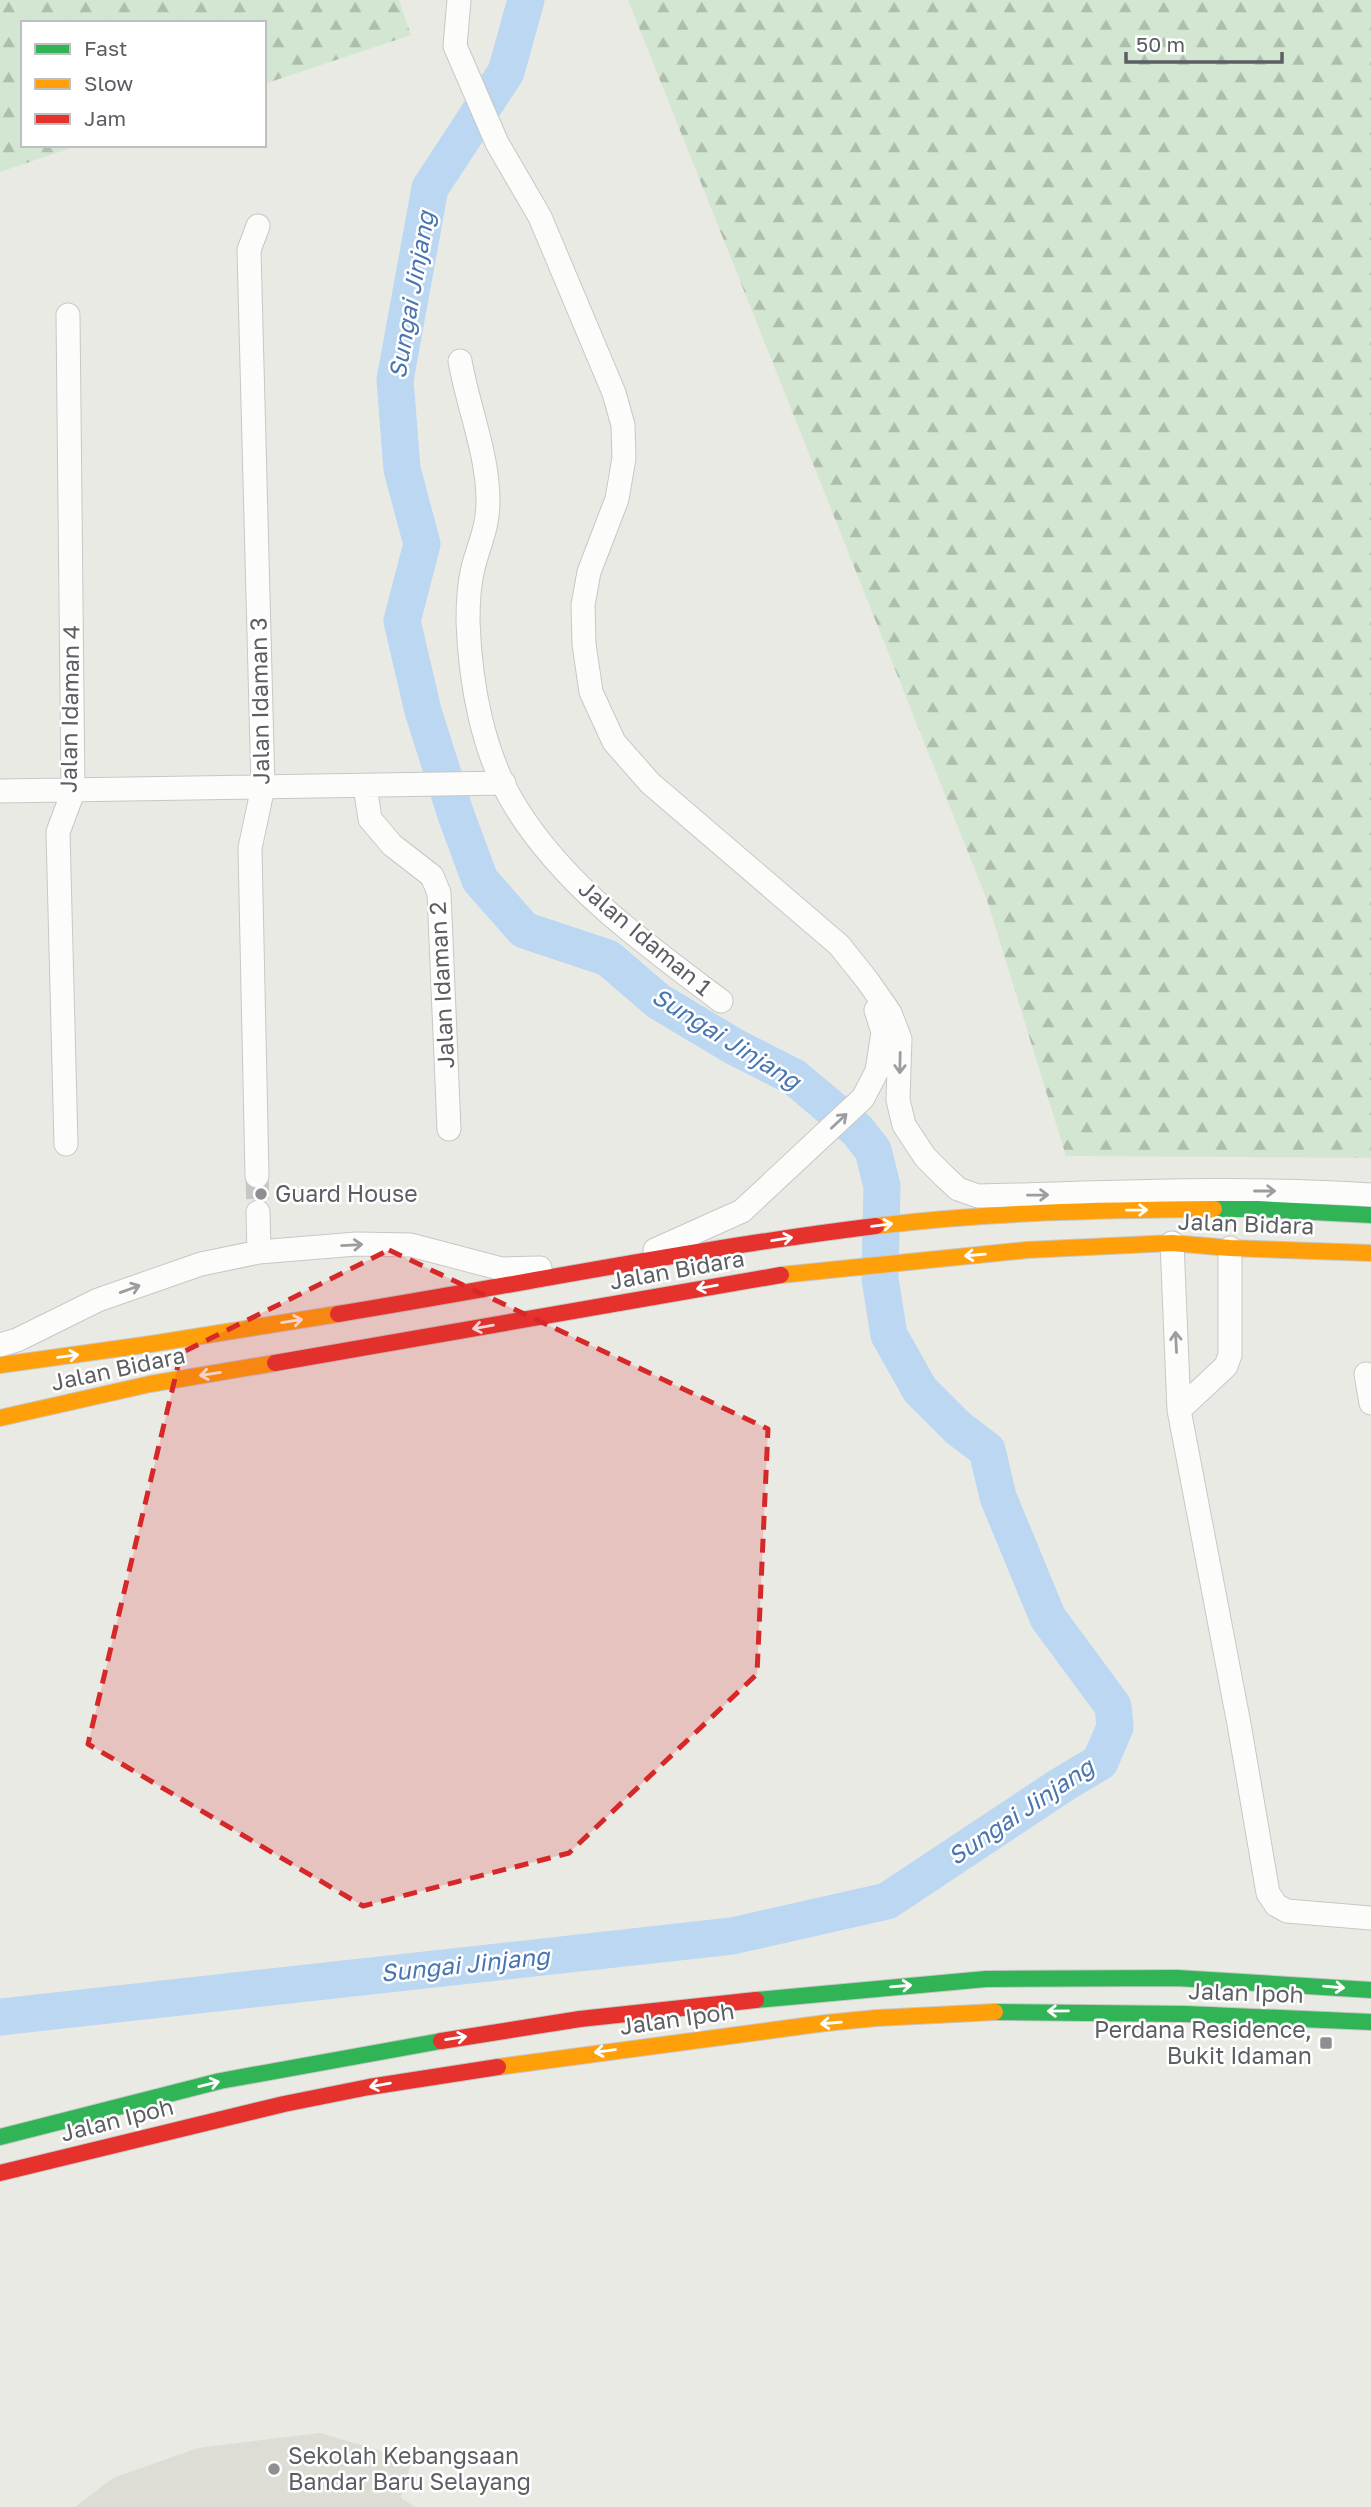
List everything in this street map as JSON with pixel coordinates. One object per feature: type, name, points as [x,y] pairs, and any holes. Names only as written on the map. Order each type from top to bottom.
[{"type":"main road","name":"Jalan Bidara","points":[[0,1365],[151,1345],[466,1293],[628,1262],[922,1220],[1123,1210],[1258,1209],[1371,1215]]},
{"type":"main road","points":[[971,1217],[1143,1224],[1209,1221],[1228,1235]]},
{"type":"main road","name":"Jalan Bidara","points":[[0,1418],[150,1384],[783,1275],[923,1259],[1172,1243],[1228,1235],[1371,1252]]},
{"type":"main road","name":"Jalan Ipoh","points":[[0,2137],[220,2081],[389,2049],[580,2019],[783,1996],[999,1979],[1247,1980],[1371,1990]]},
{"type":"main road","name":"Jalan Ipoh","points":[[0,2173],[118,2142],[325,2095],[498,2066],[782,2027],[879,2018],[1077,2011],[1250,2015],[1371,2022]]},
{"type":"street","points":[[459,0],[455,46],[497,143],[540,217],[614,393],[623,425],[624,458],[617,499],[589,572],[583,605],[584,644],[591,692],[614,742],[650,783],[839,946],[867,980],[890,1013],[900,1039],[898,1100],[904,1125],[925,1157],[958,1189],[978,1196],[1232,1191],[1311,1191],[1371,1195]]},
{"type":"street","name":"Jalan Idaman 3","points":[[257,1176],[250,848],[263,787],[249,250],[258,226]]},
{"type":"street","name":"Jalan Idaman 4","points":[[66,1144],[58,832],[73,792],[68,315]]},
{"type":"street","name":"Jalan Idaman 1","points":[[460,361],[484,462],[488,501],[484,538],[472,569],[468,618],[471,676],[492,758],[494,783],[548,850],[601,908],[721,1001]]},
{"type":"street","points":[[0,791],[73,792],[494,783]]},
{"type":"street","name":"Jalan Idaman 2","points":[[365,786],[370,819],[392,845],[432,876],[439,893],[449,1129]]},
{"type":"street","points":[[0,1345],[17,1340],[98,1300],[201,1264],[259,1252],[370,1244],[411,1245],[502,1269],[628,1262],[742,1210],[863,1098],[877,1071],[883,1032],[867,980]]},
{"type":"street","points":[[258,1212],[259,1252]]},
{"type":"street","points":[[1179,1410],[1226,1366],[1230,1355],[1228,1235]]},
{"type":"street","points":[[1172,1243],[1179,1410],[1239,1724],[1268,1893],[1276,1905],[1287,1911],[1371,1918]]},
{"type":"street","points":[[1366,1374],[1371,1403]]},
{"type":"highlighted area","points":[[389,1250],[768,1429],[757,1674],[569,1853],[363,1906],[88,1744],[181,1353]]},
{"type":"shaded area","name":"Sekolah Kebangsaan Bandar Baru Selayang","points":[[320,2433],[412,2460],[401,2498],[415,2507],[75,2507],[113,2478],[198,2448]]},
{"type":"green space","points":[[0,0],[399,0],[411,35],[266,83],[266,21],[21,21],[21,147],[74,147],[0,172]]},
{"type":"green space","points":[[628,0],[1371,0],[1371,1158],[1066,1156],[987,900]]},
{"type":"waterway","name":"Sungai Jinjang","points":[[0,2017],[732,1936],[887,1901],[1100,1762],[1115,1727],[1113,1706],[1048,1618],[998,1497],[987,1450],[958,1428],[920,1390],[889,1335],[880,1279],[882,1186],[873,1150],[857,1130],[794,1077],[735,1047],[658,1001],[608,958],[524,930],[480,880],[456,815],[423,711],[402,621],[422,544],[402,469],[395,380],[430,188],[506,72],[526,0]]},
{"type":"tunnel","points":[[257,1176],[258,1212]]},
{"type":"traffic: fast","points":[[1214,1209],[1371,1215]]},
{"type":"traffic: fast","points":[[756,2000],[986,1979],[1177,1978],[1371,1990]]},
{"type":"traffic: fast","points":[[995,2012],[1186,2014],[1371,2022]]},
{"type":"traffic: fast","points":[[0,2137],[220,2081],[441,2041]]},
{"type":"traffic: slow","points":[[876,1226],[1003,1215],[1214,1209]]},
{"type":"traffic: slow","points":[[781,1275],[1027,1250],[1172,1243],[1371,1253]]},
{"type":"traffic: slow","points":[[0,1365],[338,1314]]},
{"type":"traffic: slow","points":[[0,1418],[150,1384],[275,1363]]},
{"type":"traffic: slow","points":[[498,2067],[826,2023],[995,2012]]},
{"type":"traffic: jam","points":[[338,1314],[674,1256],[876,1226]]},
{"type":"traffic: jam","points":[[275,1363],[781,1275]]},
{"type":"traffic: jam","points":[[441,2041],[580,2019],[756,2000]]},
{"type":"traffic: jam","points":[[0,2173],[284,2104],[369,2087],[498,2067]]},
{"type":"place","name":"Guard House","points":[[261,1194]]},
{"type":"place","name":"Perdana Residence, Bukit Idaman","points":[[1326,2043]]},
{"type":"place","name":"Sekolah Kebangsaan Bandar Baru Selayang","points":[[274,2469]]}]
